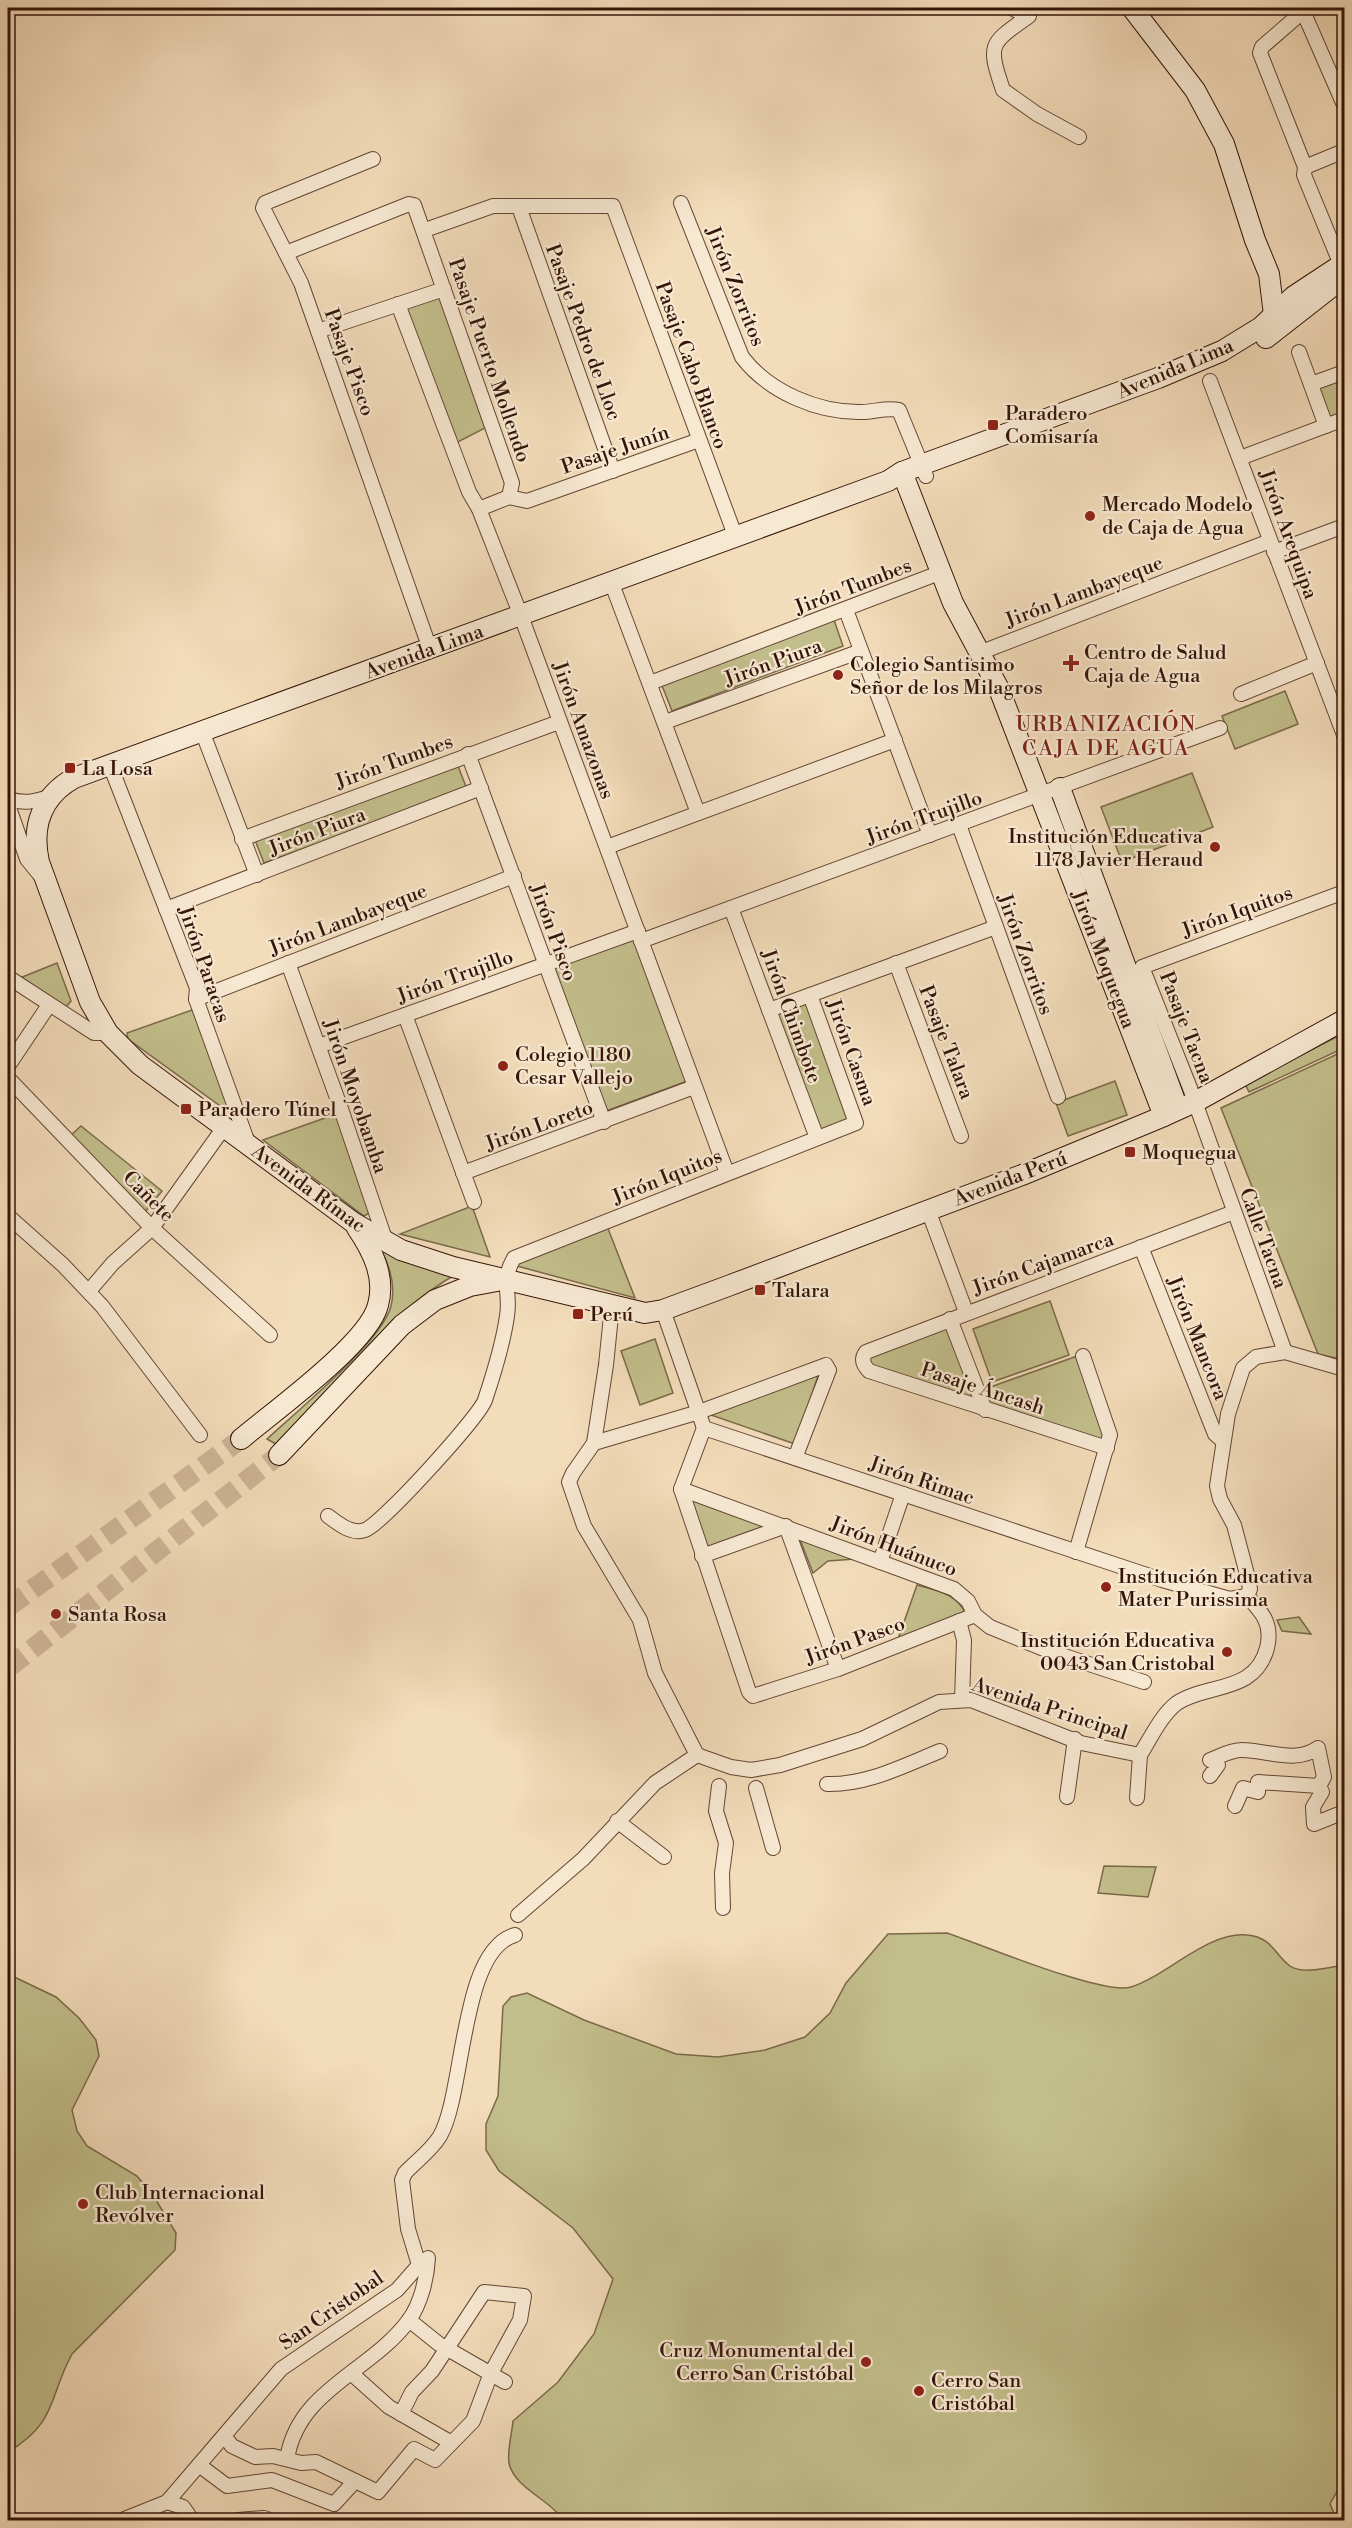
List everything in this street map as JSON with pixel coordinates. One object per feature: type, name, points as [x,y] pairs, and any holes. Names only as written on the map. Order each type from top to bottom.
[{"type":"main road","points":[[1132,8],[1177,64],[1215,127],[1234,169],[1255,240],[1269,274],[1275,315]]},
{"type":"main road","name":"Avenida Lima","points":[[924,470],[1191,365],[1243,339],[1343,268]]},
{"type":"main road","points":[[1269,274],[1315,290]]},
{"type":"main road","name":"Avenida Lima","points":[[46,882],[35,845],[38,821],[51,796],[60,786],[74,778],[924,470],[1191,377],[1234,358],[1272,334],[1315,290]]},
{"type":"main road","name":"Jirón Moquegua","points":[[899,479],[952,603],[999,688],[1041,795],[1179,1109]]},
{"type":"main road","name":"Jirón Moquegua","points":[[1060,788],[1179,1109]]},
{"type":"main road","name":"Avenida Rímac","points":[[46,882],[90,1002],[108,1033],[140,1065],[354,1223],[386,1242],[425,1259],[612,1306],[645,1313],[663,1310]]},
{"type":"main road","name":"Avenida Perú","points":[[663,1310],[1022,1175],[1179,1109],[1344,1020]]},
{"type":"main road","points":[[241,1439],[351,1346],[378,1308],[381,1288],[375,1259],[354,1223]]},
{"type":"main road","points":[[279,1455],[392,1335],[417,1313],[435,1300],[451,1293],[505,1280]]},
{"type":"street","points":[[1011,8],[1029,16],[996,40],[993,51],[1003,90],[1037,114],[1079,137]]},
{"type":"street","points":[[1343,268],[1304,175],[1305,167],[1261,57],[1262,47],[1305,9],[1344,105]]},
{"type":"street","points":[[1305,167],[1344,151]]},
{"type":"street","name":"Pasaje Pisco","points":[[373,159],[265,203],[263,208],[301,283],[430,649]]},
{"type":"street","name":"Jirón Zorritos","points":[[681,203],[742,357],[748,365],[793,398],[831,410],[862,412],[899,410],[924,470]]},
{"type":"street","name":"Pasaje Puerto Mollendo","points":[[286,253],[409,204],[414,205],[425,230],[512,483],[509,497]]},
{"type":"street","points":[[425,230],[493,206],[519,207]]},
{"type":"street","name":"Pasaje Cabo Blanco","points":[[519,207],[613,206],[736,538]]},
{"type":"street","name":"Pasaje Pedro de Lloc","points":[[519,207],[613,471]]},
{"type":"street","points":[[318,332],[444,289]]},
{"type":"street","name":"Jirón Amazonas","points":[[398,304],[468,492],[479,509],[521,616],[727,1173]]},
{"type":"street","points":[[1299,352],[1326,426]]},
{"type":"street","points":[[1311,384],[1344,372]]},
{"type":"street","name":"Jirón Arequipa","points":[[1210,381],[1344,735]]},
{"type":"street","points":[[1240,458],[1344,419]]},
{"type":"street","name":"Pasaje Junín","points":[[509,497],[527,501],[699,440]]},
{"type":"street","points":[[479,509],[509,497]]},
{"type":"street","name":"Jirón Lambayeque","points":[[979,653],[1272,546],[1344,526]]},
{"type":"street","name":"Jirón Tumbes","points":[[650,682],[934,575]]},
{"type":"street","points":[[612,584],[698,813]]},
{"type":"street","points":[[846,610],[930,835]]},
{"type":"street","name":"Jirón Piura","points":[[665,722],[861,651]]},
{"type":"street","points":[[1241,694],[1317,663]]},
{"type":"street","name":"Jirón Tumbes","points":[[242,839],[559,722]]},
{"type":"street","name":"Jirón Trujillo","points":[[319,1046],[545,965],[731,908],[1220,728]]},
{"type":"street","points":[[202,731],[257,875]]},
{"type":"street","points":[[607,847],[895,740]]},
{"type":"street","name":"Jirón Pisco","points":[[468,754],[604,1122]]},
{"type":"street","name":"Jirón Paracas","points":[[110,765],[197,988],[196,999],[248,1143]]},
{"type":"street","name":"Jirón Piura","points":[[166,909],[481,788]]},
{"type":"street","points":[[8,799],[21,803],[35,802],[51,796]]},
{"type":"street","points":[[8,805],[27,859],[46,882]]},
{"type":"street","name":"Jirón Zorritos","points":[[959,825],[1058,1097]]},
{"type":"street","name":"Jirón Lambayeque","points":[[196,999],[514,876]]},
{"type":"street","name":"Jirón Iquitos","points":[[1142,967],[1344,892]]},
{"type":"street","name":"Jirón Chimbote","points":[[731,908],[817,1138]]},
{"type":"street","points":[[769,1010],[996,927]]},
{"type":"street","name":"Jirón Moyobamba","points":[[288,963],[386,1242]]},
{"type":"street","name":"Pasaje Talara","points":[[896,963],[961,1136]]},
{"type":"street","name":"Pasaje Tacna","points":[[1142,967],[1179,1109]]},
{"type":"street","points":[[8,977],[94,1033],[108,1033]]},
{"type":"street","name":"Jirón Casma","points":[[810,995],[856,1123]]},
{"type":"street","points":[[69,1018],[83,1013],[90,1002]]},
{"type":"street","points":[[8,1066],[49,1005]]},
{"type":"street","points":[[405,1015],[474,1202]]},
{"type":"street","name":"Cañete","points":[[8,1078],[152,1228],[270,1335]]},
{"type":"street","name":"Jirón Loreto","points":[[463,1173],[694,1087]]},
{"type":"street","name":"Calle Tacna","points":[[1179,1109],[1234,1212],[1285,1352]]},
{"type":"street","name":"Jirón Iquitos","points":[[505,1280],[514,1258],[856,1123]]},
{"type":"street","points":[[89,1291],[114,1263],[152,1228],[225,1126]]},
{"type":"street","points":[[928,1210],[966,1312]]},
{"type":"street","name":"Jirón Cajamarca","points":[[866,1352],[966,1312],[1234,1212]]},
{"type":"street","points":[[8,1215],[89,1291],[200,1435]]},
{"type":"street","name":"Jirón Mancora","points":[[1141,1247],[1215,1434],[1223,1441]]},
{"type":"street","points":[[328,1516],[350,1530],[362,1531],[369,1528],[397,1503],[484,1403],[508,1314],[505,1280]]},
{"type":"street","points":[[518,1915],[583,1858],[617,1821],[665,1775],[697,1755],[655,1673],[640,1620],[589,1534],[569,1482],[594,1443],[612,1306]]},
{"type":"street","points":[[663,1310],[704,1428],[681,1489],[702,1556],[786,1526],[838,1669]]},
{"type":"street","points":[[951,1319],[985,1410]]},
{"type":"street","name":"Pasaje Áncash","points":[[866,1352],[863,1362],[869,1371],[1107,1448]]},
{"type":"street","points":[[1137,1798],[1140,1755],[1178,1702],[1234,1684],[1248,1676],[1264,1658],[1268,1646],[1269,1624],[1265,1615],[1247,1596],[1250,1586],[1235,1532],[1218,1493],[1228,1414],[1245,1364],[1256,1357],[1285,1352],[1344,1368]]},
{"type":"street","points":[[1076,1552],[1110,1435],[1083,1356]]},
{"type":"street","points":[[594,1443],[699,1412],[826,1365],[829,1370],[795,1458]]},
{"type":"street","name":"Jirón Rimac","points":[[704,1428],[1076,1552],[1230,1599],[1247,1596]]},
{"type":"street","name":"Jirón Huánuco","points":[[681,1489],[954,1589],[968,1601],[975,1615],[990,1627],[1049,1651],[1144,1682]]},
{"type":"street","points":[[880,1562],[903,1494]]},
{"type":"street","name":"Jirón Pasco","points":[[702,1556],[749,1692],[753,1696],[838,1669],[975,1615]]},
{"type":"street","points":[[959,1621],[964,1640],[962,1700]]},
{"type":"street","name":"Avenida Principal","points":[[697,1755],[731,1767],[751,1770],[780,1766],[862,1739],[939,1702],[962,1700],[971,1700],[1040,1728],[1075,1739],[1140,1755]]},
{"type":"street","points":[[1067,1797],[1075,1739]]},
{"type":"street","points":[[1210,1776],[1218,1765],[1210,1760],[1239,1750],[1296,1755],[1310,1753],[1318,1748],[1324,1778],[1318,1786]]},
{"type":"street","points":[[827,1784],[845,1784],[873,1778],[940,1751]]},
{"type":"street","points":[[1235,1806],[1243,1788],[1258,1792],[1258,1782],[1318,1786]]},
{"type":"street","points":[[719,1786],[716,1810],[726,1843],[722,1872],[723,1908]]},
{"type":"street","points":[[1318,1786],[1322,1792],[1313,1807],[1314,1824],[1344,1812]]},
{"type":"street","points":[[756,1788],[773,1848]]},
{"type":"street","points":[[617,1821],[664,1857]]},
{"type":"street","points":[[287,2459],[290,2438],[310,2406],[351,2373],[409,2320],[417,2305],[428,2258],[419,2265],[408,2229],[402,2180],[412,2166],[441,2136],[452,2105],[466,2016],[491,1952],[504,1938],[515,1935]]},
{"type":"street","name":"San Cristobal","points":[[122,2520],[167,2502],[281,2369],[397,2290],[419,2265]]},
{"type":"street","points":[[225,2437],[232,2446],[255,2457],[273,2456],[301,2463],[316,2462],[378,2492],[414,2449],[435,2460],[450,2442],[473,2421],[491,2373],[520,2320],[524,2296],[483,2292],[432,2371],[412,2392],[401,2414]]},
{"type":"street","points":[[409,2320],[447,2348],[505,2382]]},
{"type":"street","points":[[351,2373],[369,2391],[401,2414],[450,2442]]},
{"type":"street","points":[[249,2485],[255,2457]]},
{"type":"street","points":[[199,2465],[227,2486],[249,2485],[261,2480],[272,2480],[334,2504],[355,2481]]},
{"type":"street","points":[[167,2502],[183,2507],[192,2520]]},
{"type":"street","points":[[238,2520],[264,2518],[270,2520]]},
{"type":"shaded area","points":[[440,295],[487,427],[454,444],[406,306]]},
{"type":"shaded area","points":[[1344,374],[1344,417],[1328,423],[1314,385]]},
{"type":"shaded area","points":[[834,620],[843,646],[672,711],[661,683]]},
{"type":"shaded area","points":[[1285,691],[1298,724],[1235,749],[1222,716]]},
{"type":"shaded area","points":[[456,761],[467,789],[264,863],[253,835]]},
{"type":"shaded area","points":[[1192,773],[1213,827],[1122,862],[1101,807]]},
{"type":"shaded area","points":[[637,935],[690,1080],[606,1111],[553,965]]},
{"type":"shaded area","points":[[57,963],[71,1001],[66,1007],[20,978]]},
{"type":"shaded area","points":[[809,999],[851,1118],[817,1131],[775,1012]]},
{"type":"shaded area","points":[[195,1009],[230,1103],[223,1108],[128,1039],[127,1033]]},
{"type":"shaded area","points":[[1344,1033],[1344,1048],[1249,1092],[1245,1084]]},
{"type":"shaded area","points":[[1344,1051],[1344,1360],[1318,1354],[1221,1108]]},
{"type":"shaded area","points":[[1115,1081],[1127,1115],[1068,1136],[1056,1103]]},
{"type":"shaded area","points":[[339,1113],[371,1212],[364,1216],[263,1140]]},
{"type":"shaded area","points":[[81,1126],[162,1191],[145,1212],[70,1136]]},
{"type":"shaded area","points":[[472,1206],[490,1257],[400,1234]]},
{"type":"shaded area","points":[[607,1226],[635,1298],[517,1266],[524,1257]]},
{"type":"shaded area","points":[[380,1248],[453,1276],[428,1293],[382,1332],[340,1377],[281,1447],[267,1439],[356,1356],[385,1320],[391,1306],[392,1284],[387,1262]]},
{"type":"shaded area","points":[[1050,1301],[1069,1355],[992,1382],[973,1329]]},
{"type":"shaded area","points":[[950,1324],[974,1396],[971,1398],[867,1366],[866,1357]]},
{"type":"shaded area","points":[[655,1339],[673,1393],[640,1405],[621,1351]]},
{"type":"shaded area","points":[[1080,1355],[1107,1433],[1105,1443],[987,1405],[982,1390]]},
{"type":"shaded area","points":[[819,1373],[795,1444],[708,1414]]},
{"type":"shaded area","points":[[686,1493],[774,1525],[706,1549]]},
{"type":"shaded area","points":[[799,1537],[855,1559],[828,1561],[813,1573]]},
{"type":"shaded area","points":[[917,1585],[952,1597],[966,1614],[897,1642]]},
{"type":"shaded area","points":[[1299,1617],[1311,1634],[1282,1631],[1277,1620]]},
{"type":"shaded area","points":[[1104,1866],[1156,1867],[1148,1897],[1098,1893]]},
{"type":"shaded area","points":[[947,1933],[1070,1977],[1117,1988],[1131,1987],[1144,1982],[1202,1947],[1232,1936],[1247,1935],[1262,1939],[1295,1969],[1317,1970],[1344,1965],[1344,2479],[1330,2504],[1337,2520],[563,2520],[550,2506],[525,2487],[512,2472],[509,2463],[509,2448],[513,2421],[558,2382],[594,2334],[613,2279],[573,2228],[499,2171],[486,2150],[486,2124],[498,2096],[503,2006],[511,1997],[527,1993],[584,2020],[676,2054],[718,2057],[765,2050],[805,2037],[830,2013],[846,1983],[888,1934]]},
{"type":"shaded area","name":"Club Internacional Revólver","points":[[8,1974],[56,1997],[79,2018],[96,2040],[99,2056],[72,2110],[77,2131],[87,2146],[137,2176],[153,2195],[176,2233],[175,2250],[72,2354],[44,2419],[24,2441],[8,2452]]},
{"type":"tunnel","points":[[8,1607],[241,1439]]},
{"type":"tunnel","points":[[8,1668],[279,1455]]},
{"type":"place","name":"Paradero Comisaría","points":[[993,425]]},
{"type":"place","name":"Mercado Modelo de Caja de Agua","points":[[1090,516]]},
{"type":"place","name":"Centro de Salud Caja de Agua","points":[[1071,663]]},
{"type":"place","name":"Colegio Santisimo Señor de los Milagros","points":[[838,675]]},
{"type":"place","name":"La Losa","points":[[70,768]]},
{"type":"place","name":"Institución Educativa 1178 Javier Heraud","points":[[1215,847]]},
{"type":"place","name":"Colegio 1180 Cesar Vallejo","points":[[503,1066]]},
{"type":"place","name":"Paradero Túnel","points":[[186,1109]]},
{"type":"place","name":"Moquegua","points":[[1130,1152]]},
{"type":"place","name":"Talara","points":[[760,1290]]},
{"type":"place","name":"Perú","points":[[578,1314]]},
{"type":"place","name":"Institución Educativa Mater Purissima","points":[[1106,1587]]},
{"type":"place","name":"Santa Rosa","points":[[56,1614]]},
{"type":"place","name":"Institución Educativa 0043 San Cristobal","points":[[1227,1652]]},
{"type":"place","name":"Club Internacional Revólver","points":[[83,2204]]},
{"type":"place","name":"Cruz Monumental del Cerro San Cristóbal","points":[[866,2362]]},
{"type":"place","name":"Cerro San Cristóbal","points":[[919,2391]]},
{"type":"district","name":"URBANIZACIÓN CAJA DE AGUA","points":[[1106,736]]}]
